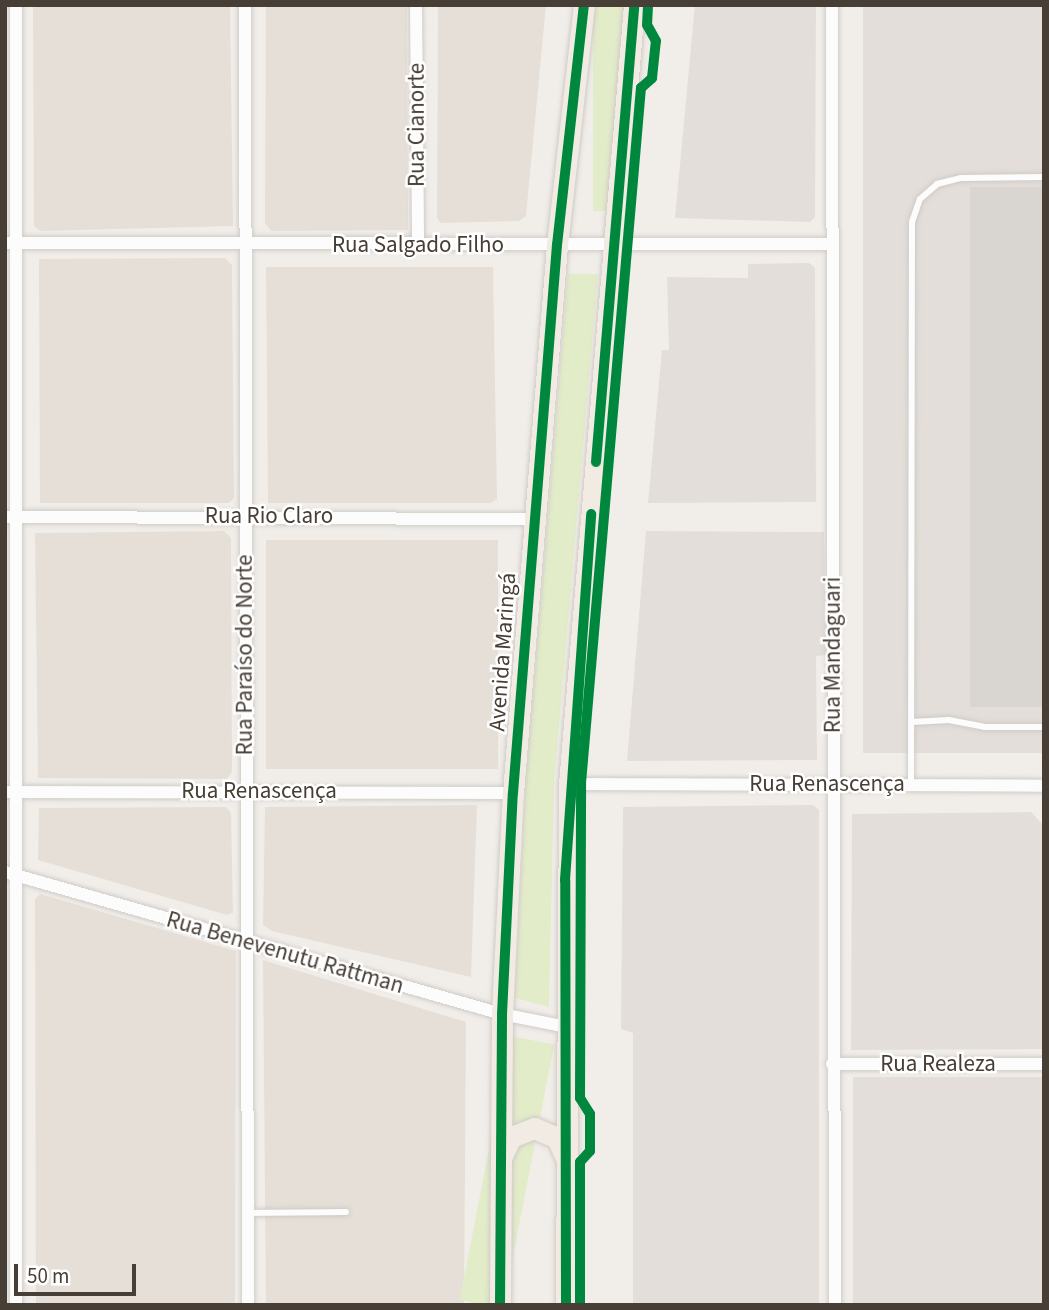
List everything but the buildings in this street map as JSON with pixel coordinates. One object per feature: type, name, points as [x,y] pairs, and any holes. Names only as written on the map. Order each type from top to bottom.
[{"type":"main road","name":"Avenida Maringá","points":[[500,1305],[502,1014],[513,793],[557,245],[584,5]]},
{"type":"main road","points":[[566,1305],[569,784],[611,244],[634,5]]},
{"type":"main road","points":[[501,1159],[512,1137],[534,1128],[557,1138],[566,1161]]},
{"type":"street","points":[[16,5],[10,243],[10,874],[16,1305]]},
{"type":"street","name":"Rua Paraíso do Norte","points":[[245,5],[248,1305]]},
{"type":"street","name":"Rua Cianorte","points":[[416,5],[418,244]]},
{"type":"street","name":"Rua Mandaguari","points":[[832,5],[832,1064],[835,1305]]},
{"type":"street","name":"Rua Salgado Filho","points":[[10,243],[246,246],[831,244]]},
{"type":"street","name":"Rua Rio Claro","points":[[10,517],[533,519]]},
{"type":"street","name":"Rua Renascença","points":[[569,784],[834,783],[1044,786]]},
{"type":"street","name":"Rua Renascença","points":[[10,792],[246,790],[513,793]]},
{"type":"street","name":"Rua Benevenutu Rattman","points":[[10,874],[502,1014],[567,1027]]},
{"type":"street","name":"Rua Realeza","points":[[832,1064],[1044,1064]]},
{"type":"lane","points":[[911,784],[912,222],[920,199],[937,184],[961,178],[1044,177]]},
{"type":"lane","points":[[911,722],[949,720],[985,727],[1044,727]]},
{"type":"lane","points":[[248,1213],[346,1212]]},
{"type":"shaded area","points":[[33,5],[230,5],[233,226],[40,231],[34,226]]},
{"type":"shaded area","points":[[266,5],[407,5],[408,230],[271,231],[265,223]]},
{"type":"shaded area","points":[[438,5],[546,5],[526,216],[519,221],[441,223],[437,218]]},
{"type":"shaded area","points":[[695,5],[816,5],[815,217],[810,222],[675,218]]},
{"type":"shaded area","points":[[863,5],[1044,5],[1044,753],[863,753]]},
{"type":"shaded area","points":[[225,258],[232,265],[234,498],[229,503],[40,503],[39,259]]},
{"type":"shaded area","points":[[809,263],[815,268],[816,502],[648,503],[662,350],[669,350],[667,277],[748,278],[748,264]]},
{"type":"shaded area","points":[[266,267],[493,267],[497,499],[491,503],[268,503]]},
{"type":"shaded area","points":[[224,531],[231,538],[232,772],[227,779],[38,778],[35,533]]},
{"type":"shaded area","points":[[646,531],[824,532],[826,655],[816,656],[817,760],[627,761]]},
{"type":"shaded area","points":[[266,540],[498,540],[498,769],[266,769]]},
{"type":"shaded area","points":[[477,805],[471,977],[272,931],[263,925],[265,807]]},
{"type":"shaded area","points":[[813,805],[819,810],[819,1305],[633,1305],[633,1033],[621,1029],[623,807]]},
{"type":"shaded area","points":[[226,807],[231,813],[233,913],[227,915],[38,860],[39,808]]},
{"type":"shaded area","points":[[1031,812],[1043,825],[1044,1049],[851,1050],[852,814]]},
{"type":"shaded area","points":[[40,894],[236,951],[235,1305],[36,1305],[35,899]]},
{"type":"shaded area","points":[[263,960],[466,1022],[464,1305],[266,1305]]},
{"type":"shaded area","points":[[853,1077],[1044,1077],[1044,1305],[853,1305]]},
{"type":"green space","points":[[593,5],[626,5],[626,211],[593,211]]},
{"type":"green space","points":[[568,274],[598,274],[554,783],[549,1007],[515,998],[526,778]]},
{"type":"green space","points":[[511,1036],[554,1044],[504,1305],[460,1300]]},
{"type":"cycle path","points":[[500,1305],[502,1014],[513,793],[557,245],[584,5]]},
{"type":"cycle path","points":[[596,462],[634,5]]},
{"type":"cycle path","points":[[580,1305],[580,1162],[590,1151],[590,1114],[580,1098],[581,783],[641,88],[652,78],[656,41],[647,25],[648,5]]},
{"type":"cycle path","points":[[566,1305],[565,880],[591,514]]}]
